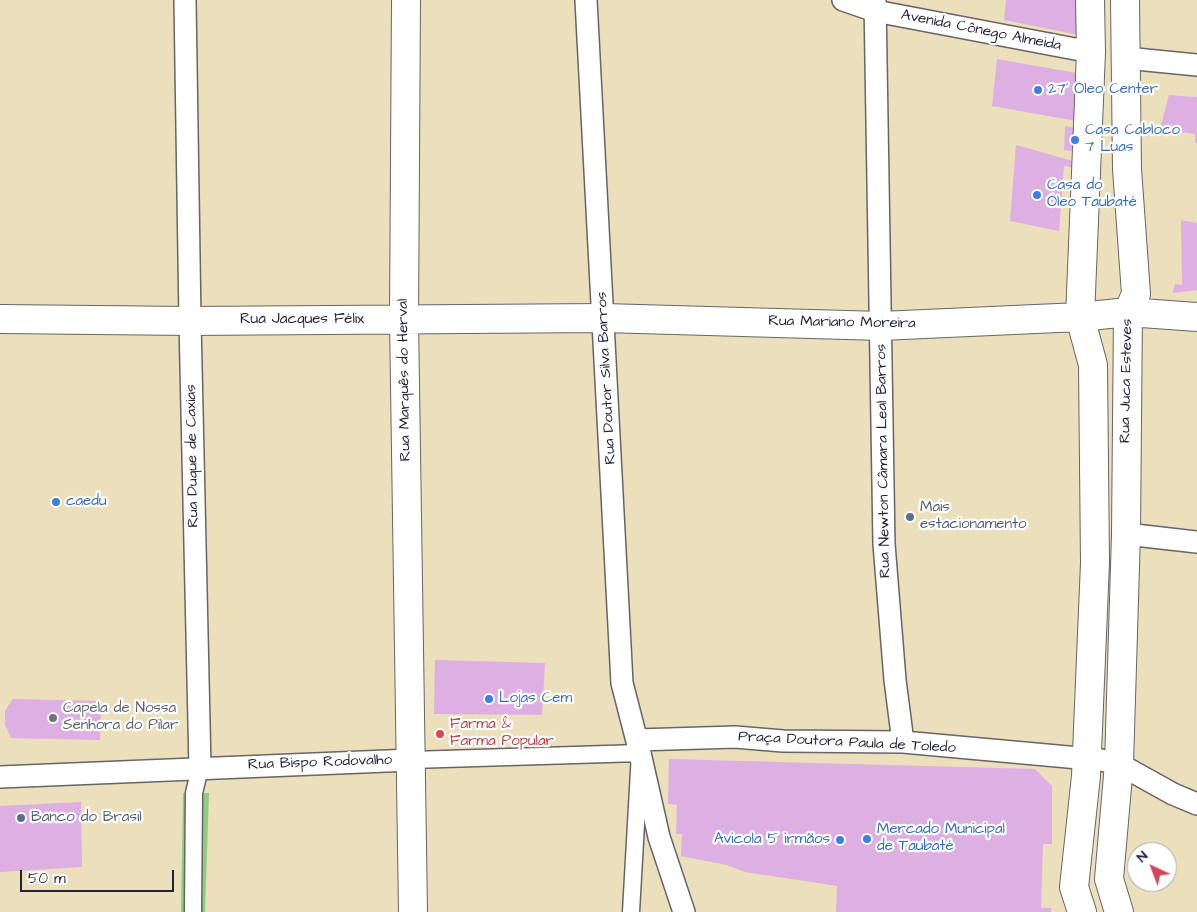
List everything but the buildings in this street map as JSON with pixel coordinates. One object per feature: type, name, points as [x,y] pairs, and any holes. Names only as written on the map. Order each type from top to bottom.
[{"type":"main road","name":"Rua Marquês do Herval","points":[[406,0],[404,319],[413,912]]},
{"type":"main road","points":[[1082,912],[1074,888],[1087,759],[1096,563],[1093,365],[1080,317],[1091,52],[1090,0]]},
{"type":"main road","name":"Rua Juca Esteves","points":[[1119,912],[1109,879],[1119,764],[1126,534],[1128,312],[1136,294],[1127,169],[1124,0]]},
{"type":"main road","name":"Rua Mariano Moreira","points":[[604,318],[881,326],[1080,317],[1128,312]]},
{"type":"main road","points":[[1128,312],[1197,318]]},
{"type":"main road","name":"Rua Jacques Félix","points":[[0,319],[190,321],[604,318]]},
{"type":"street","name":"Rua Duque de Caxias","points":[[185,0],[200,768],[194,793],[193,912]]},
{"type":"street","name":"Rua Doutor Silva Barros","points":[[586,0],[622,683],[639,746],[659,837],[684,912]]},
{"type":"street","name":"Avenida Cônego Almeida","points":[[843,0],[1091,52]]},
{"type":"street","name":"Rua Newton Câmara Leal Barros","points":[[875,6],[884,544],[895,680],[904,742]]},
{"type":"street","points":[[1126,58],[1197,65]]},
{"type":"street","points":[[1126,534],[1197,542]]},
{"type":"street","name":"Praça Doutora Paula de Toledo","points":[[639,746],[734,737],[783,741],[904,742],[1087,759],[1119,764]]},
{"type":"street","points":[[631,912],[639,746]]},
{"type":"street","name":"Rua Bispo Rodovalho","points":[[0,777],[411,760],[639,746]]},
{"type":"street","points":[[1119,764],[1173,794],[1197,804]]},
{"type":"green space","points":[[183,793],[209,793],[205,912],[181,912]]},
{"type":"place","name":"27' Óleo Center","points":[[1038,90]]},
{"type":"place","name":"Casa Cabloco 7 Luas","points":[[1075,140]]},
{"type":"place","name":"Casa do Óleo Taubaté","points":[[1037,195]]},
{"type":"place","name":"caedu","points":[[56,502]]},
{"type":"place","name":"Mais estacionamento","points":[[910,517]]},
{"type":"place","name":"Lojas Cem","points":[[489,699]]},
{"type":"place","name":"Capela de Nossa Senhora do Pilar","points":[[53,718]]},
{"type":"place","name":"Farma & Farma Popular","points":[[440,734]]},
{"type":"place","name":"Banco do Brasil","points":[[21,818]]},
{"type":"place","name":"Mercado Municipal de Taubaté","points":[[867,839]]},
{"type":"place","name":"Avicola 5 irmãos","points":[[840,840]]}]
